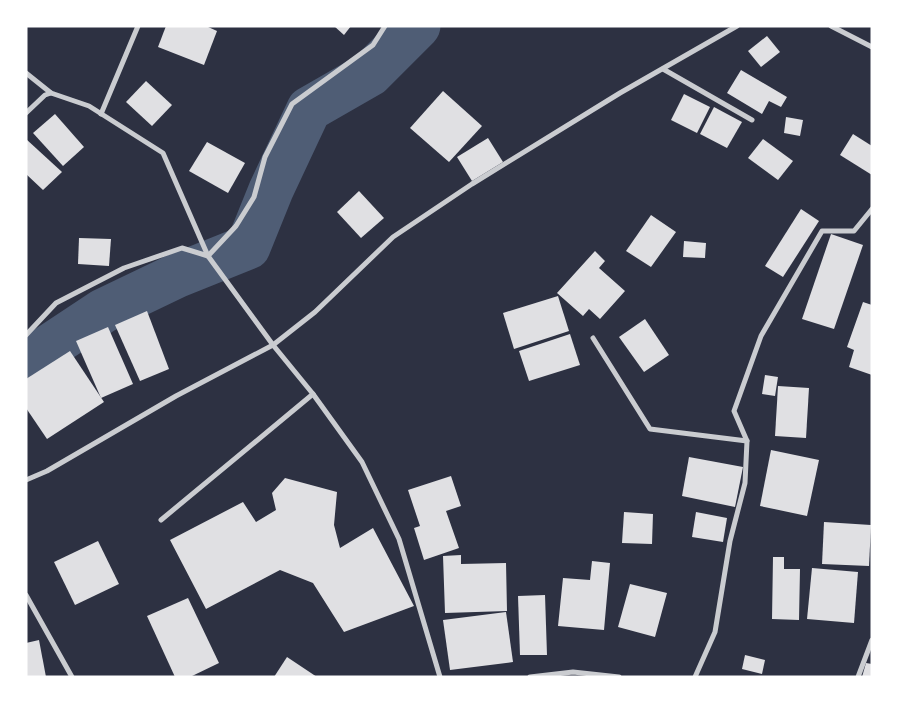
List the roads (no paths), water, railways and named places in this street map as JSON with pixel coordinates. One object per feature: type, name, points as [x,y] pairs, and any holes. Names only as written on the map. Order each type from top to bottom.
[{"type":"street","points":[[102,114],[138,26]]},
{"type":"street","points":[[208,256],[236,226],[254,197],[265,157],[292,104],[373,45],[385,26]]},
{"type":"street","points":[[26,480],[47,471],[176,396],[273,346],[315,312],[393,237],[472,184],[737,26]]},
{"type":"street","points":[[831,26],[872,46]]},
{"type":"street","points":[[663,69],[752,120]]},
{"type":"street","points":[[26,73],[51,92],[89,106],[163,153],[208,256],[273,346],[313,394],[362,462],[399,539],[440,677]]},
{"type":"street","points":[[26,113],[45,95],[51,92]]},
{"type":"street","points":[[695,677],[715,632],[730,540],[745,483],[747,441],[734,411],[760,336],[822,231],[854,231],[872,209]]},
{"type":"street","points":[[26,336],[56,303],[124,268],[182,248],[208,256]]},
{"type":"street","points":[[593,338],[650,429],[747,441]]},
{"type":"street","points":[[161,520],[313,394]]},
{"type":"street","points":[[26,595],[72,677]]},
{"type":"street","points":[[858,677],[872,640]]},
{"type":"street","points":[[530,677],[572,672],[619,677]]},
{"type":"waterway","points":[[26,362],[103,311],[176,276],[248,247],[271,190],[309,109],[370,74],[418,26]]}]
